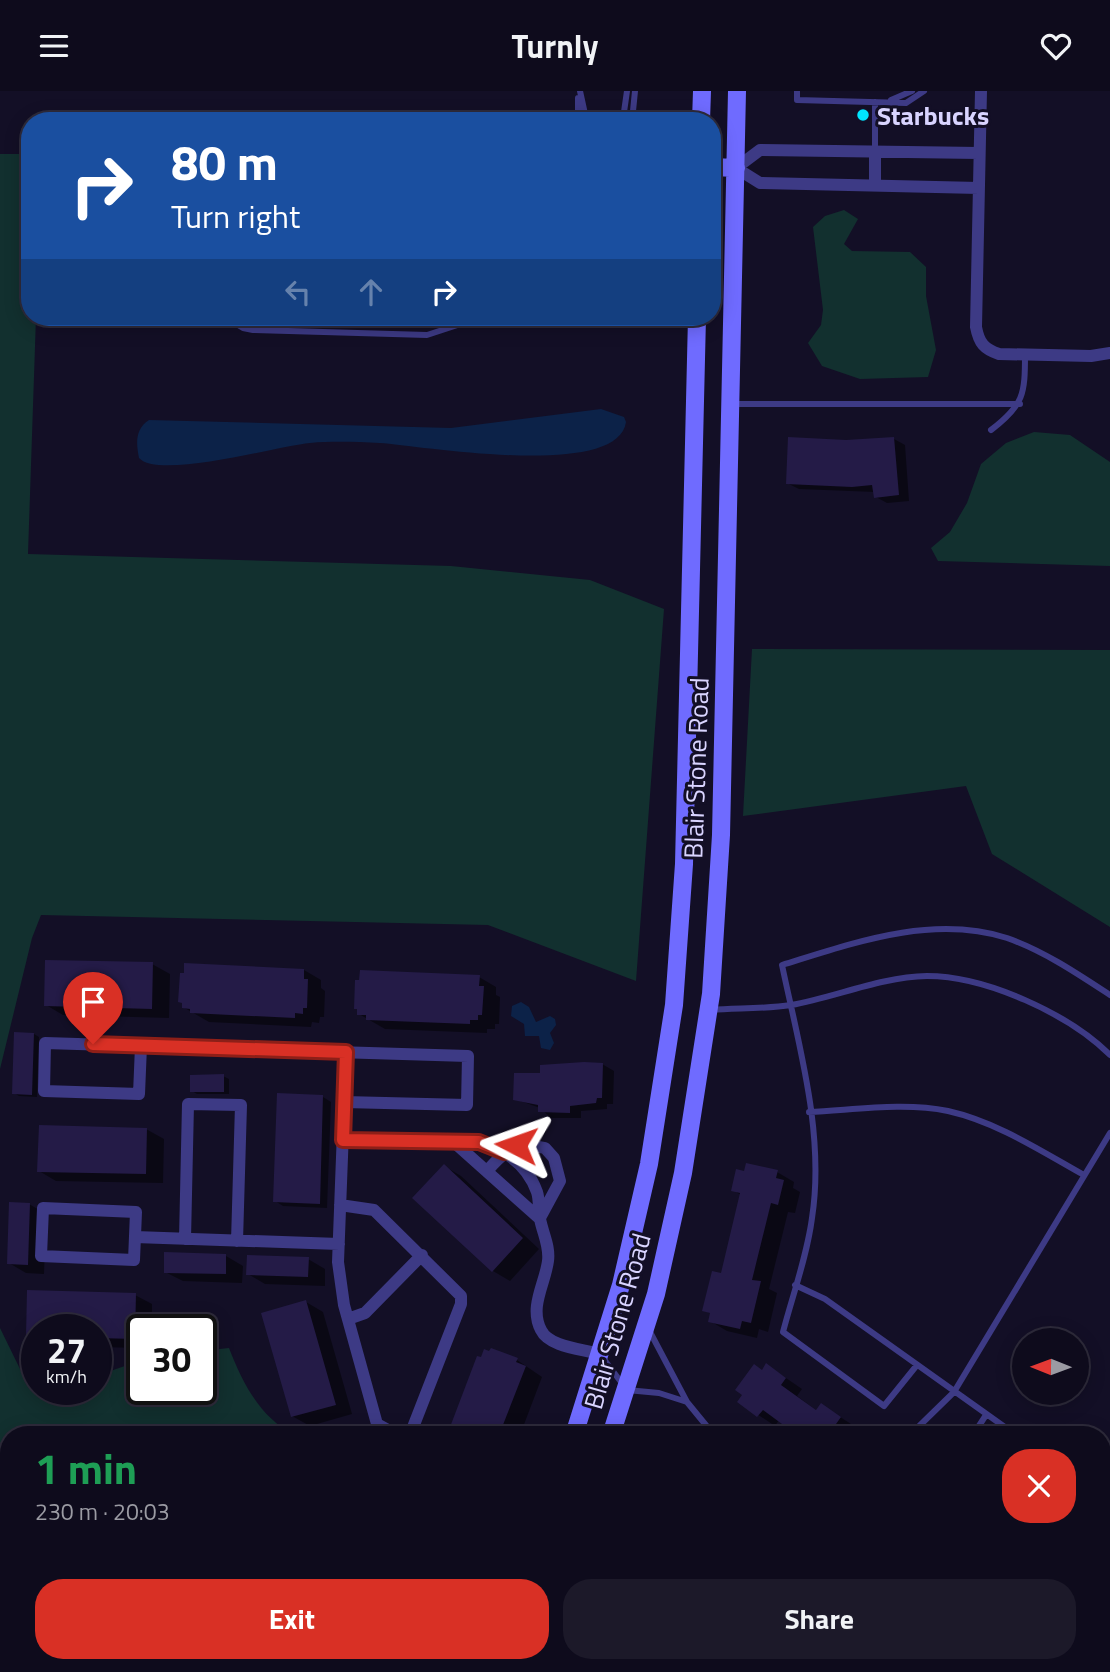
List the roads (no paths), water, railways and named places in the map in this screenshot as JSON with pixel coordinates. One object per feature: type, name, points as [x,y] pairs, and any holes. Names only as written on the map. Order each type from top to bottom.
[{"type":"main road","points":[[701,112],[702,91]]},
{"type":"main road","name":"Blair Stone Road","points":[[614,1426],[656,1294],[683,1173],[709,1010],[722,835],[737,91]]},
{"type":"main road","points":[[721,167],[736,167]]},
{"type":"main road","name":"Blair Stone Road","points":[[577,1426],[621,1285],[649,1164],[674,1006],[684,864],[697,326]]},
{"type":"street","points":[[981,91],[976,327],[979,342],[989,351],[1091,356],[1110,353]]},
{"type":"street","points":[[979,153],[760,150],[736,167],[760,183],[979,188]]},
{"type":"street","points":[[875,151],[875,185]]},
{"type":"street","points":[[141,1046],[139,1094],[44,1091],[45,1043],[468,1056],[467,1105],[344,1102]]},
{"type":"street","points":[[346,1052],[338,1262],[348,1319],[379,1426]]},
{"type":"street","points":[[185,1239],[188,1104],[241,1105],[237,1241]]},
{"type":"street","points":[[343,1140],[456,1144],[479,1142],[504,1152],[527,1174],[538,1193],[540,1219],[548,1250],[537,1308],[541,1331],[546,1338],[599,1354]]},
{"type":"street","points":[[456,1144],[540,1219]]},
{"type":"street","points":[[488,1170],[504,1152],[516,1145],[545,1148],[554,1158],[560,1181],[540,1219]]},
{"type":"street","points":[[341,1205],[362,1205],[374,1210],[456,1287],[461,1304],[414,1426]]},
{"type":"street","points":[[43,1208],[136,1212],[135,1237],[134,1260],[41,1256],[43,1208]]},
{"type":"street","points":[[135,1237],[339,1244]]},
{"type":"street","points":[[348,1319],[365,1313],[422,1255]]},
{"type":"lane","points":[[578,112],[579,91]]},
{"type":"lane","points":[[579,91],[585,112]]},
{"type":"lane","points":[[624,112],[627,91]]},
{"type":"lane","points":[[633,112],[635,91]]},
{"type":"lane","points":[[797,91],[797,100],[906,103],[924,91]]},
{"type":"lane","points":[[875,102],[895,100],[912,91]]},
{"type":"lane","points":[[875,102],[875,151]]},
{"type":"lane","points":[[240,326],[253,330],[427,335],[454,326]]},
{"type":"lane","points":[[991,430],[1020,404],[1025,389],[1026,354]]},
{"type":"lane","points":[[730,404],[1020,404]]},
{"type":"lane","points":[[917,1365],[884,1406],[783,1332],[812,1219],[816,1167],[809,1112],[782,965],[850,944],[910,930],[965,930],[1007,938],[1062,964],[1110,995]]},
{"type":"lane","points":[[709,1010],[790,1005],[844,991],[928,976],[1011,994],[1053,1013],[1090,1035],[1110,1055]]},
{"type":"lane","points":[[809,1112],[921,1108],[947,1111],[995,1128],[1084,1175]]},
{"type":"lane","points":[[919,1426],[954,1392],[1010,1304],[1110,1133]]},
{"type":"lane","points":[[795,1285],[825,1299],[1002,1426]]},
{"type":"lane","points":[[646,1324],[687,1402],[707,1426]]},
{"type":"lane","points":[[599,1354],[627,1390],[659,1393],[687,1402]]},
{"type":"lane","points":[[979,1426],[986,1415]]},
{"type":"water","points":[[601,409],[624,417],[626,422],[615,440],[590,450],[556,455],[474,453],[380,443],[327,442],[294,445],[193,464],[170,465],[151,464],[139,458],[137,447],[139,432],[149,420],[451,428]]},
{"type":"water","points":[[521,1002],[529,1007],[536,1022],[550,1016],[555,1019],[556,1025],[550,1033],[554,1043],[550,1050],[541,1048],[539,1036],[525,1036],[524,1024],[511,1016],[512,1006]]},
{"type":"place","name":"Starbucks","points":[[863,115]]}]
